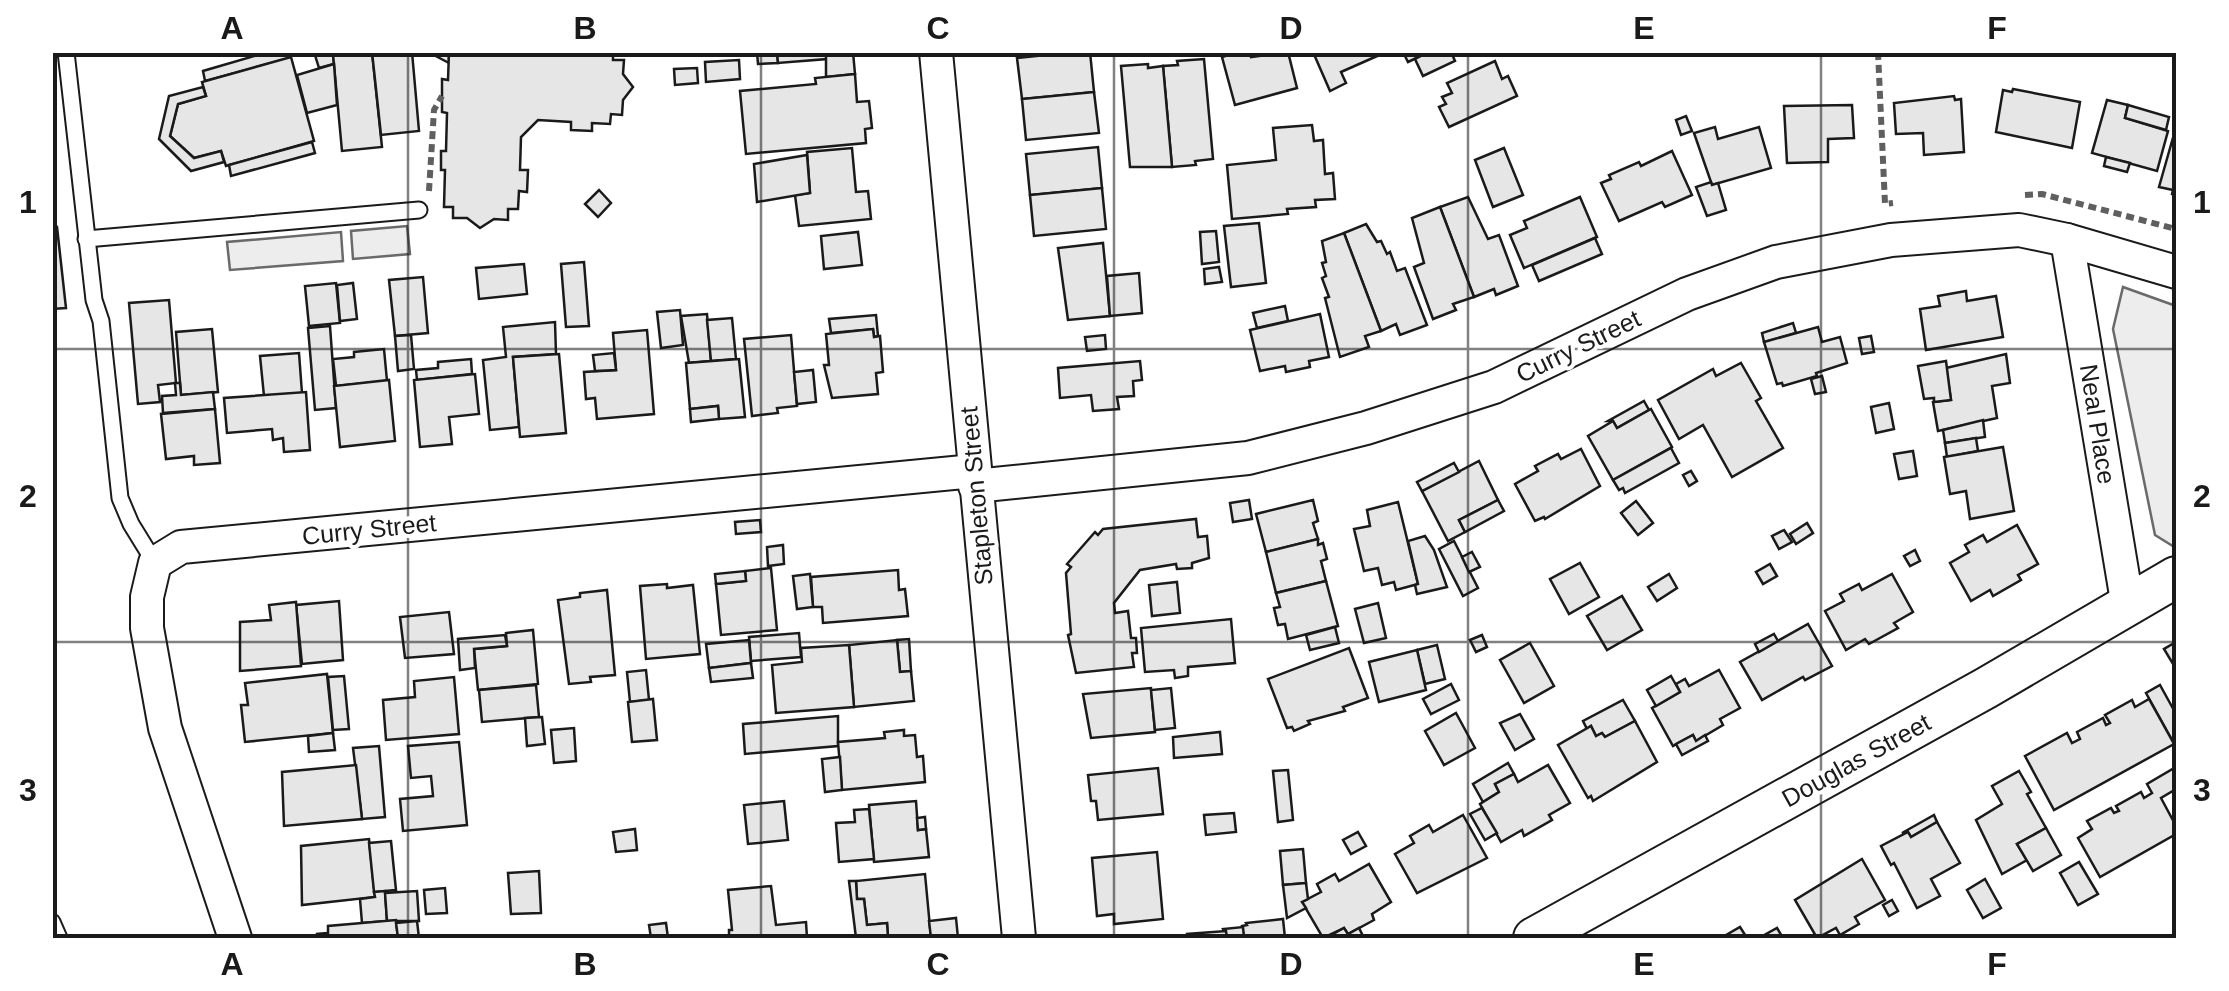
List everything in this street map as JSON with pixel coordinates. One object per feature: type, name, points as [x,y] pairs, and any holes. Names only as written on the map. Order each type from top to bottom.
[{"type":"street","name":"Stapleton Street","points":[[936,52],[1019,938]]},
{"type":"street","name":"Curry Street","points":[[155,564],[180,547],[1248,458],[1366,428],[1494,387],[1687,294],[1776,262],[1892,240],[2019,230],[2176,272]]},
{"type":"street","name":"Neal Place","points":[[2067,240],[2128,607]]},
{"type":"street","points":[[155,564],[147,596],[147,628],[165,728],[235,938]]},
{"type":"street","name":"Douglas Street","points":[[1534,938],[2176,577]]},
{"type":"lane","points":[[66,52],[120,498],[155,564]]},
{"type":"lane","points":[[86,240],[419,210]]},
{"type":"lane","points":[[52,922],[59,938]]},
{"type":"path","points":[[1878,52],[1886,204]]},
{"type":"path","points":[[419,210],[431,187],[434,110],[442,96]]},
{"type":"shaded area","points":[[407,226],[410,254],[353,259],[351,231]]},
{"type":"shaded area","points":[[341,232],[343,261],[230,270],[227,242]]},
{"type":"shaded area","points":[[2123,287],[2176,306],[2176,548],[2155,535],[2113,329]]},
{"type":"building","points":[[268,52],[288,52],[290,58],[205,81],[203,71]]},
{"type":"building","points":[[314,52],[333,54],[334,64],[319,68]]},
{"type":"building","points":[[320,52],[372,52],[382,147],[342,151],[333,54]]},
{"type":"building","points":[[372,52],[412,52],[419,131],[381,135]]},
{"type":"building","points":[[428,52],[449,52],[449,63]]},
{"type":"building","points":[[449,52],[613,52],[613,60],[624,60],[623,74],[633,87],[623,100],[622,115],[611,114],[610,124],[592,123],[592,131],[571,130],[571,122],[538,120],[521,137],[520,170],[528,170],[527,192],[519,191],[518,209],[508,209],[508,220],[494,219],[480,228],[467,218],[453,218],[453,207],[444,207],[441,151],[446,151],[447,113],[442,112],[442,79],[448,80]]},
{"type":"building","points":[[757,52],[777,52],[778,63],[758,64]]},
{"type":"building","points":[[777,52],[826,52],[827,59],[778,63]]},
{"type":"building","points":[[826,52],[853,52],[855,74],[826,77]]},
{"type":"building","points":[[1090,52],[1094,92],[1022,99],[1017,58]]},
{"type":"building","points":[[1250,52],[1251,57],[1288,52],[1297,88],[1235,105],[1222,57]]},
{"type":"building","points":[[1313,52],[1384,53],[1341,72],[1346,83],[1330,91]]},
{"type":"building","points":[[1403,52],[1429,52],[1408,62]]},
{"type":"building","points":[[1429,52],[1451,52],[1455,61],[1423,76],[1415,59]]},
{"type":"building","points":[[291,57],[314,141],[226,166],[221,151],[194,158],[170,136],[178,104],[206,96],[202,82]]},
{"type":"building","points":[[1204,59],[1213,159],[1172,167],[1163,66]]},
{"type":"building","points":[[739,60],[740,79],[706,82],[705,62]]},
{"type":"building","points":[[1495,61],[1502,79],[1508,76],[1517,96],[1449,127],[1439,107],[1446,104],[1442,97],[1452,93],[1447,83]]},
{"type":"building","points":[[334,64],[337,105],[307,113],[297,75]]},
{"type":"building","points":[[1148,64],[1148,68],[1163,66],[1172,167],[1130,167],[1121,66]]},
{"type":"building","points":[[697,68],[698,83],[675,85],[674,69]]},
{"type":"building","points":[[855,74],[857,102],[869,101],[872,128],[865,129],[866,143],[746,154],[740,91],[816,84],[815,78]]},
{"type":"building","points":[[203,87],[206,96],[178,104],[170,136],[194,158],[221,151],[224,162],[191,171],[159,139],[169,96]]},
{"type":"building","points":[[2003,90],[2080,102],[2072,148],[1996,132]]},
{"type":"building","points":[[1094,92],[1099,133],[1026,140],[1022,99]]},
{"type":"building","points":[[1954,96],[1955,100],[1961,99],[1964,152],[1924,155],[1923,133],[1896,134],[1894,103]]},
{"type":"building","points":[[2107,100],[2128,105],[2125,118],[2168,131],[2157,171],[2092,153]]},
{"type":"building","points":[[1852,105],[1854,138],[1828,139],[1828,162],[1787,163],[1784,106]]},
{"type":"building","points":[[2128,105],[2169,117],[2166,130],[2125,118]]},
{"type":"building","points":[[1686,116],[1692,131],[1681,135],[1676,120]]},
{"type":"building","points":[[1312,125],[1314,141],[1323,140],[1325,174],[1333,173],[1335,199],[1315,200],[1316,207],[1287,209],[1288,214],[1232,219],[1227,165],[1276,160],[1273,128]]},
{"type":"building","points":[[1715,127],[1718,139],[1759,127],[1771,168],[1712,185],[1694,133]]},
{"type":"building","points":[[2176,127],[2176,196],[2173,190],[2159,187]]},
{"type":"building","points":[[312,142],[315,153],[231,176],[229,165]]},
{"type":"building","points":[[1098,147],[1102,188],[1030,195],[1026,154]]},
{"type":"building","points":[[852,148],[856,192],[868,191],[871,219],[799,226],[795,195],[810,193],[807,152]]},
{"type":"building","points":[[1504,148],[1523,195],[1493,207],[1475,160]]},
{"type":"building","points":[[1672,151],[1692,195],[1665,207],[1662,202],[1619,221],[1601,183],[1611,179],[1609,175]]},
{"type":"building","points":[[807,155],[810,193],[757,202],[754,164]]},
{"type":"building","points":[[2106,157],[2130,163],[2127,172],[2104,166]]},
{"type":"building","points":[[1718,183],[1726,210],[1707,216],[1696,187]]},
{"type":"building","points":[[1102,188],[1106,229],[1034,236],[1030,195]]},
{"type":"building","points":[[599,190],[611,203],[598,217],[585,204]]},
{"type":"building","points":[[1468,197],[1488,239],[1499,235],[1518,286],[1496,295],[1494,289],[1474,297],[1440,207]]},
{"type":"building","points":[[1580,197],[1597,237],[1524,268],[1510,235],[1527,228],[1524,221]]},
{"type":"building","points":[[1440,207],[1474,297],[1453,304],[1456,310],[1433,319],[1414,267],[1424,263],[1412,218]]},
{"type":"building","points":[[1259,223],[1266,283],[1231,287],[1224,226]]},
{"type":"building","points":[[1366,224],[1387,254],[1390,252],[1397,271],[1405,268],[1427,325],[1400,335],[1396,324],[1381,331],[1344,233]]},
{"type":"building","points":[[57,227],[66,308],[52,309],[52,228]]},
{"type":"building","points":[[1216,231],[1219,262],[1202,264],[1200,232]]},
{"type":"building","points":[[858,232],[862,265],[824,269],[821,236]]},
{"type":"building","points":[[1344,233],[1381,331],[1365,336],[1369,347],[1340,357],[1325,298],[1329,297],[1322,278],[1326,276],[1322,263],[1326,262],[1322,241]]},
{"type":"building","points":[[1595,238],[1602,254],[1539,281],[1532,265]]},
{"type":"building","points":[[1103,243],[1110,316],[1068,320],[1058,248]]},
{"type":"building","points":[[584,262],[589,326],[566,327],[561,264]]},
{"type":"building","points":[[524,264],[527,294],[479,299],[476,268]]},
{"type":"building","points":[[1219,267],[1222,282],[1205,284],[1204,269]]},
{"type":"building","points":[[1139,273],[1142,313],[1110,316],[1107,276]]},
{"type":"building","points":[[423,277],[428,333],[395,336],[389,280]]},
{"type":"building","points":[[336,283],[340,323],[309,326],[305,286]]},
{"type":"building","points":[[353,283],[357,319],[340,321],[337,285]]},
{"type":"building","points":[[1966,291],[1967,301],[1996,296],[2003,337],[1926,350],[1920,309],[1940,306],[1938,296]]},
{"type":"building","points":[[169,300],[176,383],[158,385],[160,402],[138,404],[129,303]]},
{"type":"building","points":[[1285,306],[1288,321],[1257,328],[1253,313]]},
{"type":"building","points":[[680,310],[683,345],[661,348],[657,312]]},
{"type":"building","points":[[707,314],[711,361],[689,363],[681,316]]},
{"type":"building","points":[[1320,314],[1329,357],[1309,361],[1310,367],[1286,372],[1285,366],[1260,371],[1250,330]]},
{"type":"building","points":[[876,315],[878,336],[874,337],[873,329],[831,333],[829,319]]},
{"type":"building","points":[[732,318],[736,359],[711,361],[707,320]]},
{"type":"building","points":[[555,322],[556,354],[513,357],[519,427],[490,430],[483,360],[506,357],[503,327]]},
{"type":"building","points":[[1793,323],[1796,333],[1764,342],[1762,333]]},
{"type":"building","points":[[330,326],[336,408],[315,410],[308,328]]},
{"type":"building","points":[[1818,327],[1822,342],[1840,337],[1847,363],[1816,373],[1817,376],[1783,386],[1777,384],[1764,342]]},
{"type":"building","points":[[212,329],[218,392],[181,395],[176,332]]},
{"type":"building","points":[[873,329],[874,337],[880,336],[883,372],[876,373],[878,394],[832,398],[824,365],[829,365],[826,334]]},
{"type":"building","points":[[647,330],[654,414],[597,419],[595,398],[586,399],[584,372],[616,370],[613,333]]},
{"type":"building","points":[[411,335],[414,369],[398,371],[395,336]]},
{"type":"building","points":[[791,335],[797,406],[752,416],[744,339]]},
{"type":"building","points":[[1105,335],[1106,349],[1087,351],[1085,337]]},
{"type":"building","points":[[1871,336],[1874,352],[1862,354],[1859,338]]},
{"type":"building","points":[[384,349],[387,381],[336,386],[333,359]]},
{"type":"building","points":[[299,353],[302,393],[264,396],[260,356]]},
{"type":"building","points":[[614,353],[616,370],[595,371],[593,355]]},
{"type":"building","points":[[559,354],[566,433],[520,437],[513,357]]},
{"type":"building","points":[[2006,354],[2010,383],[1992,386],[1997,418],[1938,431],[1933,402],[1951,400],[1946,368]]},
{"type":"building","points":[[471,359],[472,374],[417,380],[416,370],[438,368],[438,362]]},
{"type":"building","points":[[739,359],[745,417],[719,419],[718,406],[690,409],[686,363]]},
{"type":"building","points":[[1140,361],[1142,380],[1133,381],[1134,396],[1117,397],[1119,409],[1093,411],[1091,395],[1060,398],[1058,368]]},
{"type":"building","points":[[1946,361],[1951,400],[1924,399],[1918,366]]},
{"type":"building","points":[[1741,363],[1761,398],[1756,401],[1783,448],[1732,477],[1703,425],[1679,439],[1658,400],[1713,369],[1716,376]]},
{"type":"building","points":[[813,370],[816,402],[797,404],[794,372]]},
{"type":"building","points":[[475,374],[479,414],[449,417],[452,444],[420,447],[414,380]]},
{"type":"building","points":[[1822,376],[1826,392],[1815,394],[1811,379]]},
{"type":"building","points":[[389,380],[395,441],[340,447],[334,386]]},
{"type":"building","points":[[175,383],[180,383],[181,395],[213,392],[215,409],[163,413],[162,396],[176,395]]},
{"type":"building","points":[[306,392],[310,450],[284,452],[283,438],[273,440],[272,429],[227,433],[224,398]]},
{"type":"building","points":[[1644,401],[1649,410],[1617,428],[1613,421],[1608,421]]},
{"type":"building","points":[[1889,403],[1894,429],[1876,433],[1871,407]]},
{"type":"building","points":[[718,406],[719,419],[691,422],[690,409]]},
{"type":"building","points":[[215,409],[220,463],[194,465],[194,456],[166,459],[161,414]]},
{"type":"building","points":[[1651,409],[1672,447],[1613,480],[1588,436],[1613,421],[1617,428]]},
{"type":"building","points":[[1983,420],[1985,437],[1945,443],[1943,430]]},
{"type":"building","points":[[1976,438],[1978,451],[1947,457],[1945,443]]},
{"type":"building","points":[[2003,447],[2014,511],[1970,519],[1966,491],[1950,494],[1944,457]]},
{"type":"building","points":[[1671,448],[1679,463],[1625,493],[1623,488],[1619,490],[1613,480]]},
{"type":"building","points":[[1581,449],[1600,486],[1535,521],[1515,484],[1538,471],[1535,466],[1558,454],[1561,459]]},
{"type":"building","points":[[1913,451],[1917,476],[1899,479],[1894,454]]},
{"type":"building","points":[[1479,461],[1498,500],[1459,520],[1465,532],[1448,541],[1422,491]]},
{"type":"building","points":[[1454,463],[1459,472],[1422,491],[1417,482]]},
{"type":"building","points":[[1691,471],[1697,481],[1689,486],[1683,475]]},
{"type":"building","points":[[1249,500],[1252,519],[1233,522],[1230,503]]},
{"type":"building","points":[[1313,500],[1318,539],[1266,552],[1256,514]]},
{"type":"building","points":[[1498,500],[1504,511],[1465,532],[1459,520]]},
{"type":"building","points":[[1636,501],[1653,523],[1638,535],[1621,513]]},
{"type":"building","points":[[1398,502],[1418,584],[1396,590],[1394,582],[1382,585],[1378,568],[1364,571],[1354,529],[1370,526],[1367,510]]},
{"type":"building","points":[[1196,519],[1198,537],[1207,536],[1209,558],[1192,563],[1192,568],[1177,569],[1176,564],[1140,570],[1114,603],[1115,613],[1128,611],[1131,638],[1136,638],[1134,667],[1076,673],[1068,635],[1071,634],[1066,573],[1071,567],[1067,564],[1095,532],[1098,535],[1103,529]]},
{"type":"building","points":[[760,520],[761,532],[736,534],[735,522]]},
{"type":"building","points":[[1807,523],[1813,533],[1796,544],[1790,534]]},
{"type":"building","points":[[2017,525],[2038,564],[2018,575],[2021,580],[1993,596],[1990,590],[1971,601],[1950,563],[1969,552],[1965,545],[1983,535],[1987,542]]},
{"type":"building","points":[[1784,530],[1792,542],[1779,549],[1772,536]]},
{"type":"building","points":[[1425,536],[1447,587],[1417,594],[1408,541]]},
{"type":"building","points":[[1318,539],[1327,559],[1321,561],[1326,581],[1276,593],[1266,552]]},
{"type":"building","points":[[1454,541],[1478,588],[1463,596],[1439,549]]},
{"type":"building","points":[[783,545],[784,564],[768,566],[767,547]]},
{"type":"building","points":[[1915,550],[1920,561],[1910,566],[1904,556]]},
{"type":"building","points":[[1472,552],[1480,567],[1469,572],[1462,557]]},
{"type":"building","points":[[1580,563],[1599,597],[1569,614],[1550,579]]},
{"type":"building","points":[[1770,564],[1777,576],[1763,584],[1756,572]]},
{"type":"building","points":[[771,568],[777,630],[721,635],[716,584],[746,581],[745,571]]},
{"type":"building","points":[[898,570],[899,590],[905,589],[908,616],[823,623],[822,607],[813,607],[811,577]]},
{"type":"building","points":[[745,571],[746,581],[716,584],[715,574]]},
{"type":"building","points":[[810,574],[813,607],[797,609],[793,576]]},
{"type":"building","points":[[1669,574],[1677,588],[1657,601],[1648,587]]},
{"type":"building","points":[[1892,574],[1913,612],[1894,623],[1898,628],[1869,644],[1865,639],[1846,650],[1825,611],[1844,601],[1840,594],[1859,584],[1862,590]]},
{"type":"building","points":[[1326,581],[1338,626],[1288,639],[1285,624],[1278,625],[1274,608],[1280,607],[1276,593]]},
{"type":"building","points":[[1177,582],[1180,613],[1152,616],[1149,585]]},
{"type":"building","points":[[667,584],[667,588],[693,585],[700,654],[646,659],[640,586]]},
{"type":"building","points":[[607,590],[615,675],[569,684],[558,600]]},
{"type":"building","points":[[1622,596],[1642,630],[1607,650],[1587,616]]},
{"type":"building","points":[[339,601],[343,660],[302,664],[296,605]]},
{"type":"building","points":[[296,602],[301,666],[240,671],[240,622],[271,620],[269,605]]},
{"type":"building","points":[[1378,603],[1386,638],[1364,643],[1355,609]]},
{"type":"building","points":[[449,612],[454,654],[405,658],[400,617]]},
{"type":"building","points":[[1231,619],[1235,663],[1188,667],[1188,676],[1175,678],[1174,670],[1145,672],[1141,628]]},
{"type":"building","points":[[1808,624],[1832,666],[1762,700],[1740,662]]},
{"type":"building","points":[[1335,627],[1339,643],[1310,650],[1306,635]]},
{"type":"building","points":[[533,630],[538,684],[478,690],[474,649],[507,646],[506,633]]},
{"type":"building","points":[[799,633],[801,657],[751,661],[749,637]]},
{"type":"building","points":[[1774,634],[1778,641],[1759,652],[1755,644]]},
{"type":"building","points":[[505,635],[507,646],[474,649],[475,668],[460,670],[458,639]]},
{"type":"building","points":[[1482,635],[1487,647],[1476,652],[1470,640]]},
{"type":"building","points":[[909,639],[911,671],[900,672],[897,640]]},
{"type":"building","points":[[749,640],[751,663],[709,668],[706,644]]},
{"type":"building","points":[[897,640],[900,672],[911,671],[914,701],[854,707],[849,645]]},
{"type":"building","points":[[2176,642],[2176,662],[2173,664],[2164,649]]},
{"type":"building","points":[[1530,643],[1554,686],[1524,703],[1500,660]]},
{"type":"building","points":[[849,645],[854,707],[776,713],[772,665],[802,662],[801,648]]},
{"type":"building","points":[[1437,645],[1445,679],[1425,684],[1417,650]]},
{"type":"building","points":[[1349,648],[1368,698],[1343,707],[1345,711],[1308,721],[1310,724],[1294,731],[1287,728],[1268,679]]},
{"type":"building","points":[[1417,650],[1426,690],[1379,702],[1369,662]]},
{"type":"building","points":[[751,663],[753,678],[711,682],[709,668]]},
{"type":"building","points":[[646,670],[649,700],[630,702],[627,672]]},
{"type":"building","points":[[1719,670],[1740,708],[1720,719],[1723,725],[1696,741],[1693,735],[1673,746],[1652,708],[1680,692],[1676,684],[1685,679],[1689,686]]},
{"type":"building","points":[[327,674],[333,733],[245,742],[241,705],[248,705],[245,683]]},
{"type":"building","points":[[344,676],[349,729],[333,730],[328,677]]},
{"type":"building","points":[[1671,676],[1680,692],[1656,706],[1647,690]]},
{"type":"building","points":[[454,677],[459,734],[386,740],[383,700],[415,697],[414,681]]},
{"type":"building","points":[[1451,684],[1459,700],[1431,714],[1423,699]]},
{"type":"building","points":[[536,685],[539,717],[482,722],[479,690]]},
{"type":"building","points":[[2160,685],[2176,714],[2176,738],[2172,740],[2146,693]]},
{"type":"building","points":[[1151,688],[1155,732],[1091,738],[1083,694]]},
{"type":"building","points":[[1171,688],[1175,728],[1155,730],[1151,690]]},
{"type":"building","points":[[653,699],[657,740],[632,742],[628,702]]},
{"type":"building","points":[[2149,699],[2174,744],[2054,810],[2025,756],[2067,733],[2072,743],[2080,739],[2077,732],[2103,718],[2106,725],[2110,723],[2105,715],[2132,700],[2135,707]]},
{"type":"building","points":[[1623,700],[1635,721],[1605,737],[1602,733],[1596,736],[1591,726],[1587,729],[1583,721]]},
{"type":"building","points":[[1456,713],[1475,748],[1444,765],[1425,731]]},
{"type":"building","points":[[1520,714],[1534,739],[1515,750],[1500,723]]},
{"type":"building","points":[[838,716],[838,746],[745,754],[743,724]]},
{"type":"building","points":[[542,717],[545,744],[527,746],[525,718]]},
{"type":"building","points":[[1635,721],[1657,762],[1593,801],[1558,745],[1591,726],[1596,736],[1602,733],[1605,737]]},
{"type":"building","points":[[574,728],[576,761],[554,763],[551,730]]},
{"type":"building","points":[[904,730],[904,736],[915,735],[917,757],[923,756],[925,782],[842,790],[838,742],[885,738],[884,732]]},
{"type":"building","points":[[1220,732],[1222,754],[1174,758],[1173,737]]},
{"type":"building","points":[[333,733],[335,750],[309,752],[308,736]]},
{"type":"building","points":[[1693,735],[1696,741],[1705,735],[1708,741],[1682,755],[1676,744]]},
{"type":"building","points":[[459,742],[467,825],[403,831],[400,799],[433,796],[431,776],[411,778],[408,746]]},
{"type":"building","points":[[379,746],[385,817],[362,819],[353,748]]},
{"type":"building","points":[[840,757],[842,790],[825,792],[822,759]]},
{"type":"building","points":[[1508,763],[1514,774],[1495,784],[1499,792],[1483,802],[1473,784]]},
{"type":"building","points":[[356,765],[362,819],[284,826],[282,772]]},
{"type":"building","points":[[1548,765],[1570,803],[1549,815],[1552,820],[1524,836],[1522,830],[1501,842],[1480,804],[1499,792],[1495,784],[1514,774],[1518,782]]},
{"type":"building","points":[[2176,767],[2176,789],[2161,798],[2176,826],[2176,834],[2100,877],[2078,838],[2092,829],[2087,821],[2111,808],[2114,813],[2119,811],[2116,806],[2141,792],[2144,798],[2152,793],[2147,784]]},
{"type":"building","points":[[1158,768],[1163,814],[1098,820],[1088,775]]},
{"type":"building","points":[[1288,770],[1293,820],[1278,822],[1273,771]]},
{"type":"building","points":[[2019,771],[2046,828],[2017,844],[2027,860],[2002,874],[1976,820],[2002,804],[1992,786]]},
{"type":"building","points":[[784,801],[788,840],[748,844],[744,805]]},
{"type":"building","points":[[916,801],[918,830],[926,829],[929,857],[874,862],[869,805]]},
{"type":"building","points":[[1482,808],[1497,833],[1485,840],[1470,814]]},
{"type":"building","points":[[869,809],[874,859],[839,862],[836,823],[855,822],[854,810]]},
{"type":"building","points":[[1234,813],[1236,832],[1206,835],[1204,815]]},
{"type":"building","points":[[1463,815],[1487,858],[1417,893],[1395,854],[1414,843],[1410,836],[1429,825],[1433,832]]},
{"type":"building","points":[[1934,815],[1937,822],[1911,837],[1908,832],[1902,833]]},
{"type":"building","points":[[925,817],[926,829],[918,830],[917,818]]},
{"type":"building","points":[[1937,822],[1960,863],[1931,879],[1940,896],[1917,908],[1881,846],[1908,832],[1911,837]]},
{"type":"building","points":[[2046,828],[2061,855],[2033,871],[2017,844]]},
{"type":"building","points":[[635,829],[637,850],[616,852],[613,832]]},
{"type":"building","points":[[1358,832],[1366,846],[1351,854],[1343,840]]},
{"type":"building","points":[[369,839],[375,897],[302,905],[301,846]]},
{"type":"building","points":[[391,841],[396,890],[374,892],[369,843]]},
{"type":"building","points":[[1303,849],[1306,883],[1283,885],[1280,851]]},
{"type":"building","points":[[1157,852],[1163,919],[1114,924],[1114,914],[1097,916],[1092,858]]},
{"type":"building","points":[[1862,859],[1885,900],[1855,917],[1859,924],[1840,935],[1836,928],[1817,938],[1795,900]]},
{"type":"building","points":[[2079,862],[2098,894],[2078,905],[2060,873]]},
{"type":"building","points":[[1369,864],[1391,902],[1372,914],[1374,920],[1348,934],[1344,928],[1323,938],[1302,902],[1321,892],[1317,884],[1335,874],[1339,881]]},
{"type":"building","points":[[539,871],[541,913],[511,914],[508,873]]},
{"type":"building","points":[[925,874],[931,938],[888,938],[887,923],[867,925],[864,899],[857,899],[856,881]]},
{"type":"building","points":[[1985,879],[2001,908],[1983,918],[1967,890]]},
{"type":"building","points":[[849,881],[856,881],[857,899],[864,899],[867,925],[887,923],[888,938],[856,938]]},
{"type":"building","points":[[1306,883],[1308,899],[1302,902],[1306,908],[1287,918],[1283,885]]},
{"type":"building","points":[[771,886],[776,925],[806,922],[807,938],[729,938],[732,930],[728,890]]},
{"type":"building","points":[[445,888],[447,913],[426,914],[424,890]]},
{"type":"building","points":[[385,891],[387,921],[362,923],[360,899]]},
{"type":"building","points":[[417,891],[419,921],[387,921],[385,893]]},
{"type":"building","points":[[1892,900],[1898,911],[1889,916],[1883,905]]},
{"type":"building","points":[[956,918],[958,938],[931,938],[929,921]]},
{"type":"building","points":[[1283,919],[1285,938],[1244,938],[1242,926],[1246,923]]},
{"type":"building","points":[[396,920],[398,938],[317,938],[317,934],[328,933],[328,926]]},
{"type":"building","points":[[417,921],[419,938],[398,938],[396,923]]},
{"type":"building","points":[[666,923],[668,938],[651,938],[649,925]]},
{"type":"building","points":[[1243,927],[1244,938],[1227,938],[1223,929]]},
{"type":"building","points":[[1740,927],[1747,938],[1721,938]]},
{"type":"building","points":[[1344,928],[1348,934],[1359,928],[1364,938],[1326,938]]},
{"type":"building","points":[[1777,928],[1783,938],[1759,938]]},
{"type":"building","points":[[1226,931],[1227,938],[1187,938],[1187,934]]}]
